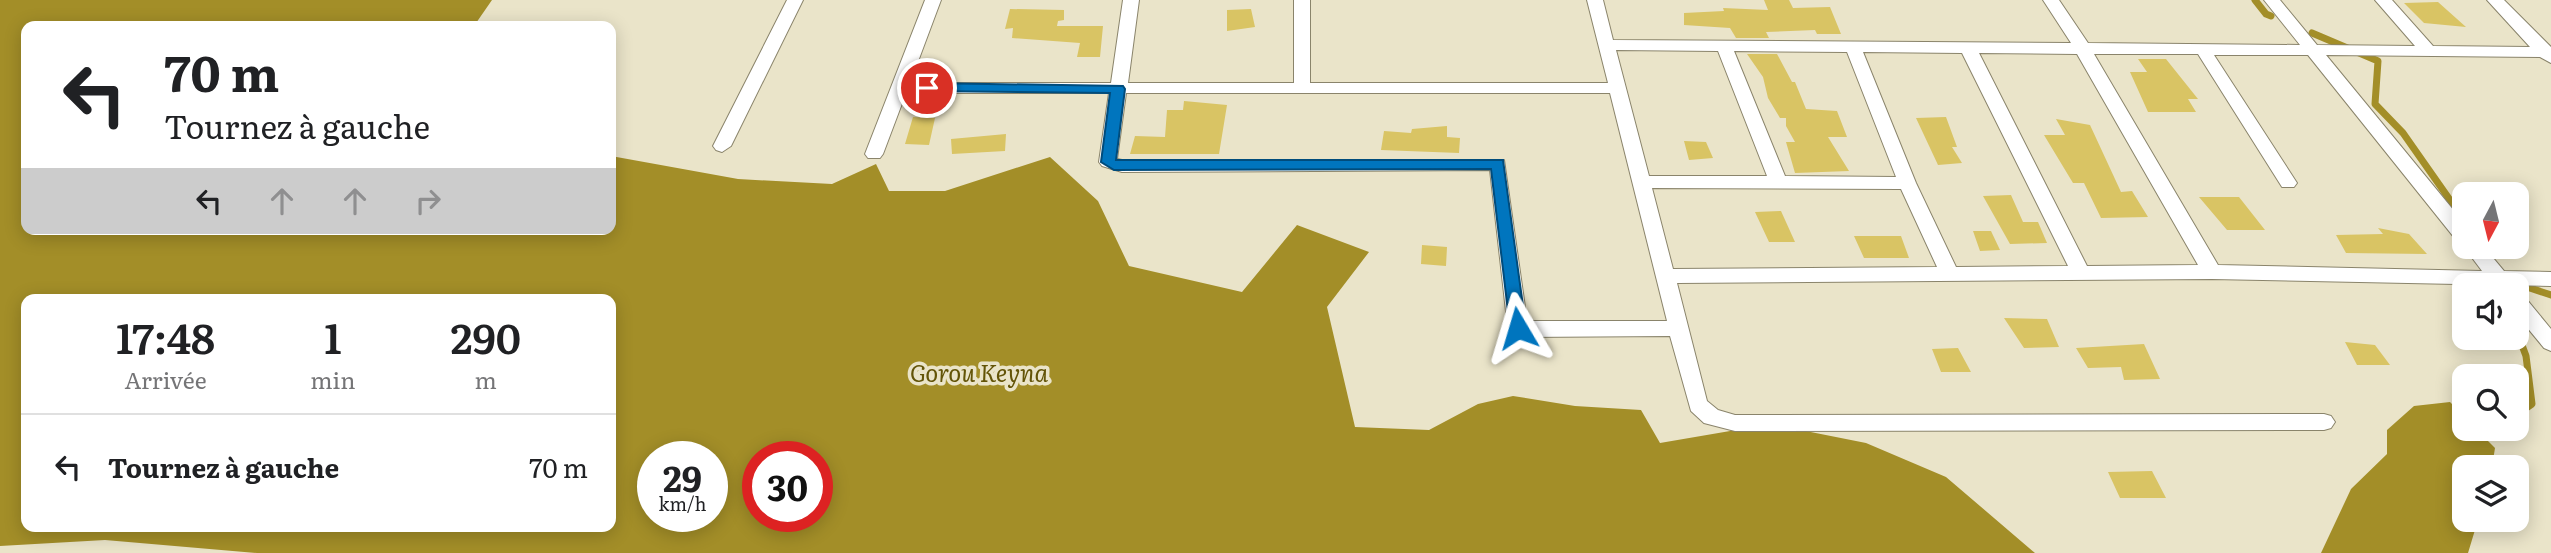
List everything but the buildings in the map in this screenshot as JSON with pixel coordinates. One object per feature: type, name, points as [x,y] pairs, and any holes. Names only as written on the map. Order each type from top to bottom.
[{"type":"street","points":[[722,146],[795,0]]},
{"type":"street","points":[[874,154],[933,0]]},
{"type":"street","points":[[1131,0],[1108,162],[1114,165],[1498,164],[1518,328],[1678,328]]},
{"type":"street","points":[[1302,0],[1302,89]]},
{"type":"street","points":[[1595,0],[1698,405],[1712,417],[1735,423],[2324,422]]},
{"type":"street","points":[[2051,0],[2083,49],[2212,272]]},
{"type":"street","points":[[2272,0],[2452,221]]},
{"type":"street","points":[[2383,0],[2428,51]]},
{"type":"street","points":[[2495,0],[2549,54]]},
{"type":"street","points":[[1606,45],[2549,54]]},
{"type":"street","points":[[1724,46],[1778,182]]},
{"type":"street","points":[[1853,47],[1907,183],[1950,274]]},
{"type":"street","points":[[1968,48],[2081,273]]},
{"type":"street","points":[[2203,50],[2288,183]]},
{"type":"street","points":[[900,88],[1617,88]]},
{"type":"street","points":[[1641,182],[1907,183]]},
{"type":"street","points":[[2483,259],[2494,273]]},
{"type":"street","points":[[1665,276],[2212,272],[2452,280]]},
{"type":"street","points":[[2529,280],[2551,279]]},
{"type":"street","points":[[2529,316],[2551,343]]},
{"type":"water","name":"Gorou Keyna","points":[[0,0],[492,0],[477,21],[21,21],[21,235],[616,235],[616,157],[738,179],[832,184],[876,164],[889,191],[945,191],[1050,157],[1098,201],[1129,266],[1242,292],[1297,225],[1369,252],[1327,307],[1355,427],[1429,430],[1478,404],[1513,396],[1575,406],[1641,410],[1660,443],[1771,424],[1866,443],[1946,477],[2035,553],[257,553],[105,540],[0,546]]},
{"type":"water","points":[[2450,402],[2452,441],[2488,441],[2495,448],[2494,455],[2452,455],[2452,532],[2474,532],[2468,553],[2321,553],[2351,489],[2387,454],[2387,430],[2414,406]]},
{"type":"waterway","points":[[2255,0],[2266,14],[2271,16]]},
{"type":"waterway","points":[[2312,33],[2378,61],[2375,104],[2403,133],[2452,203]]},
{"type":"waterway","points":[[2529,288],[2551,295]]},
{"type":"waterway","points":[[2524,350],[2527,364]]},
{"type":"waterway","points":[[2529,380],[2532,404],[2529,406]]},
{"type":"route","points":[[927,88],[1118,89],[1108,156],[1108,162],[1114,165],[1498,164],[1518,328]]}]
